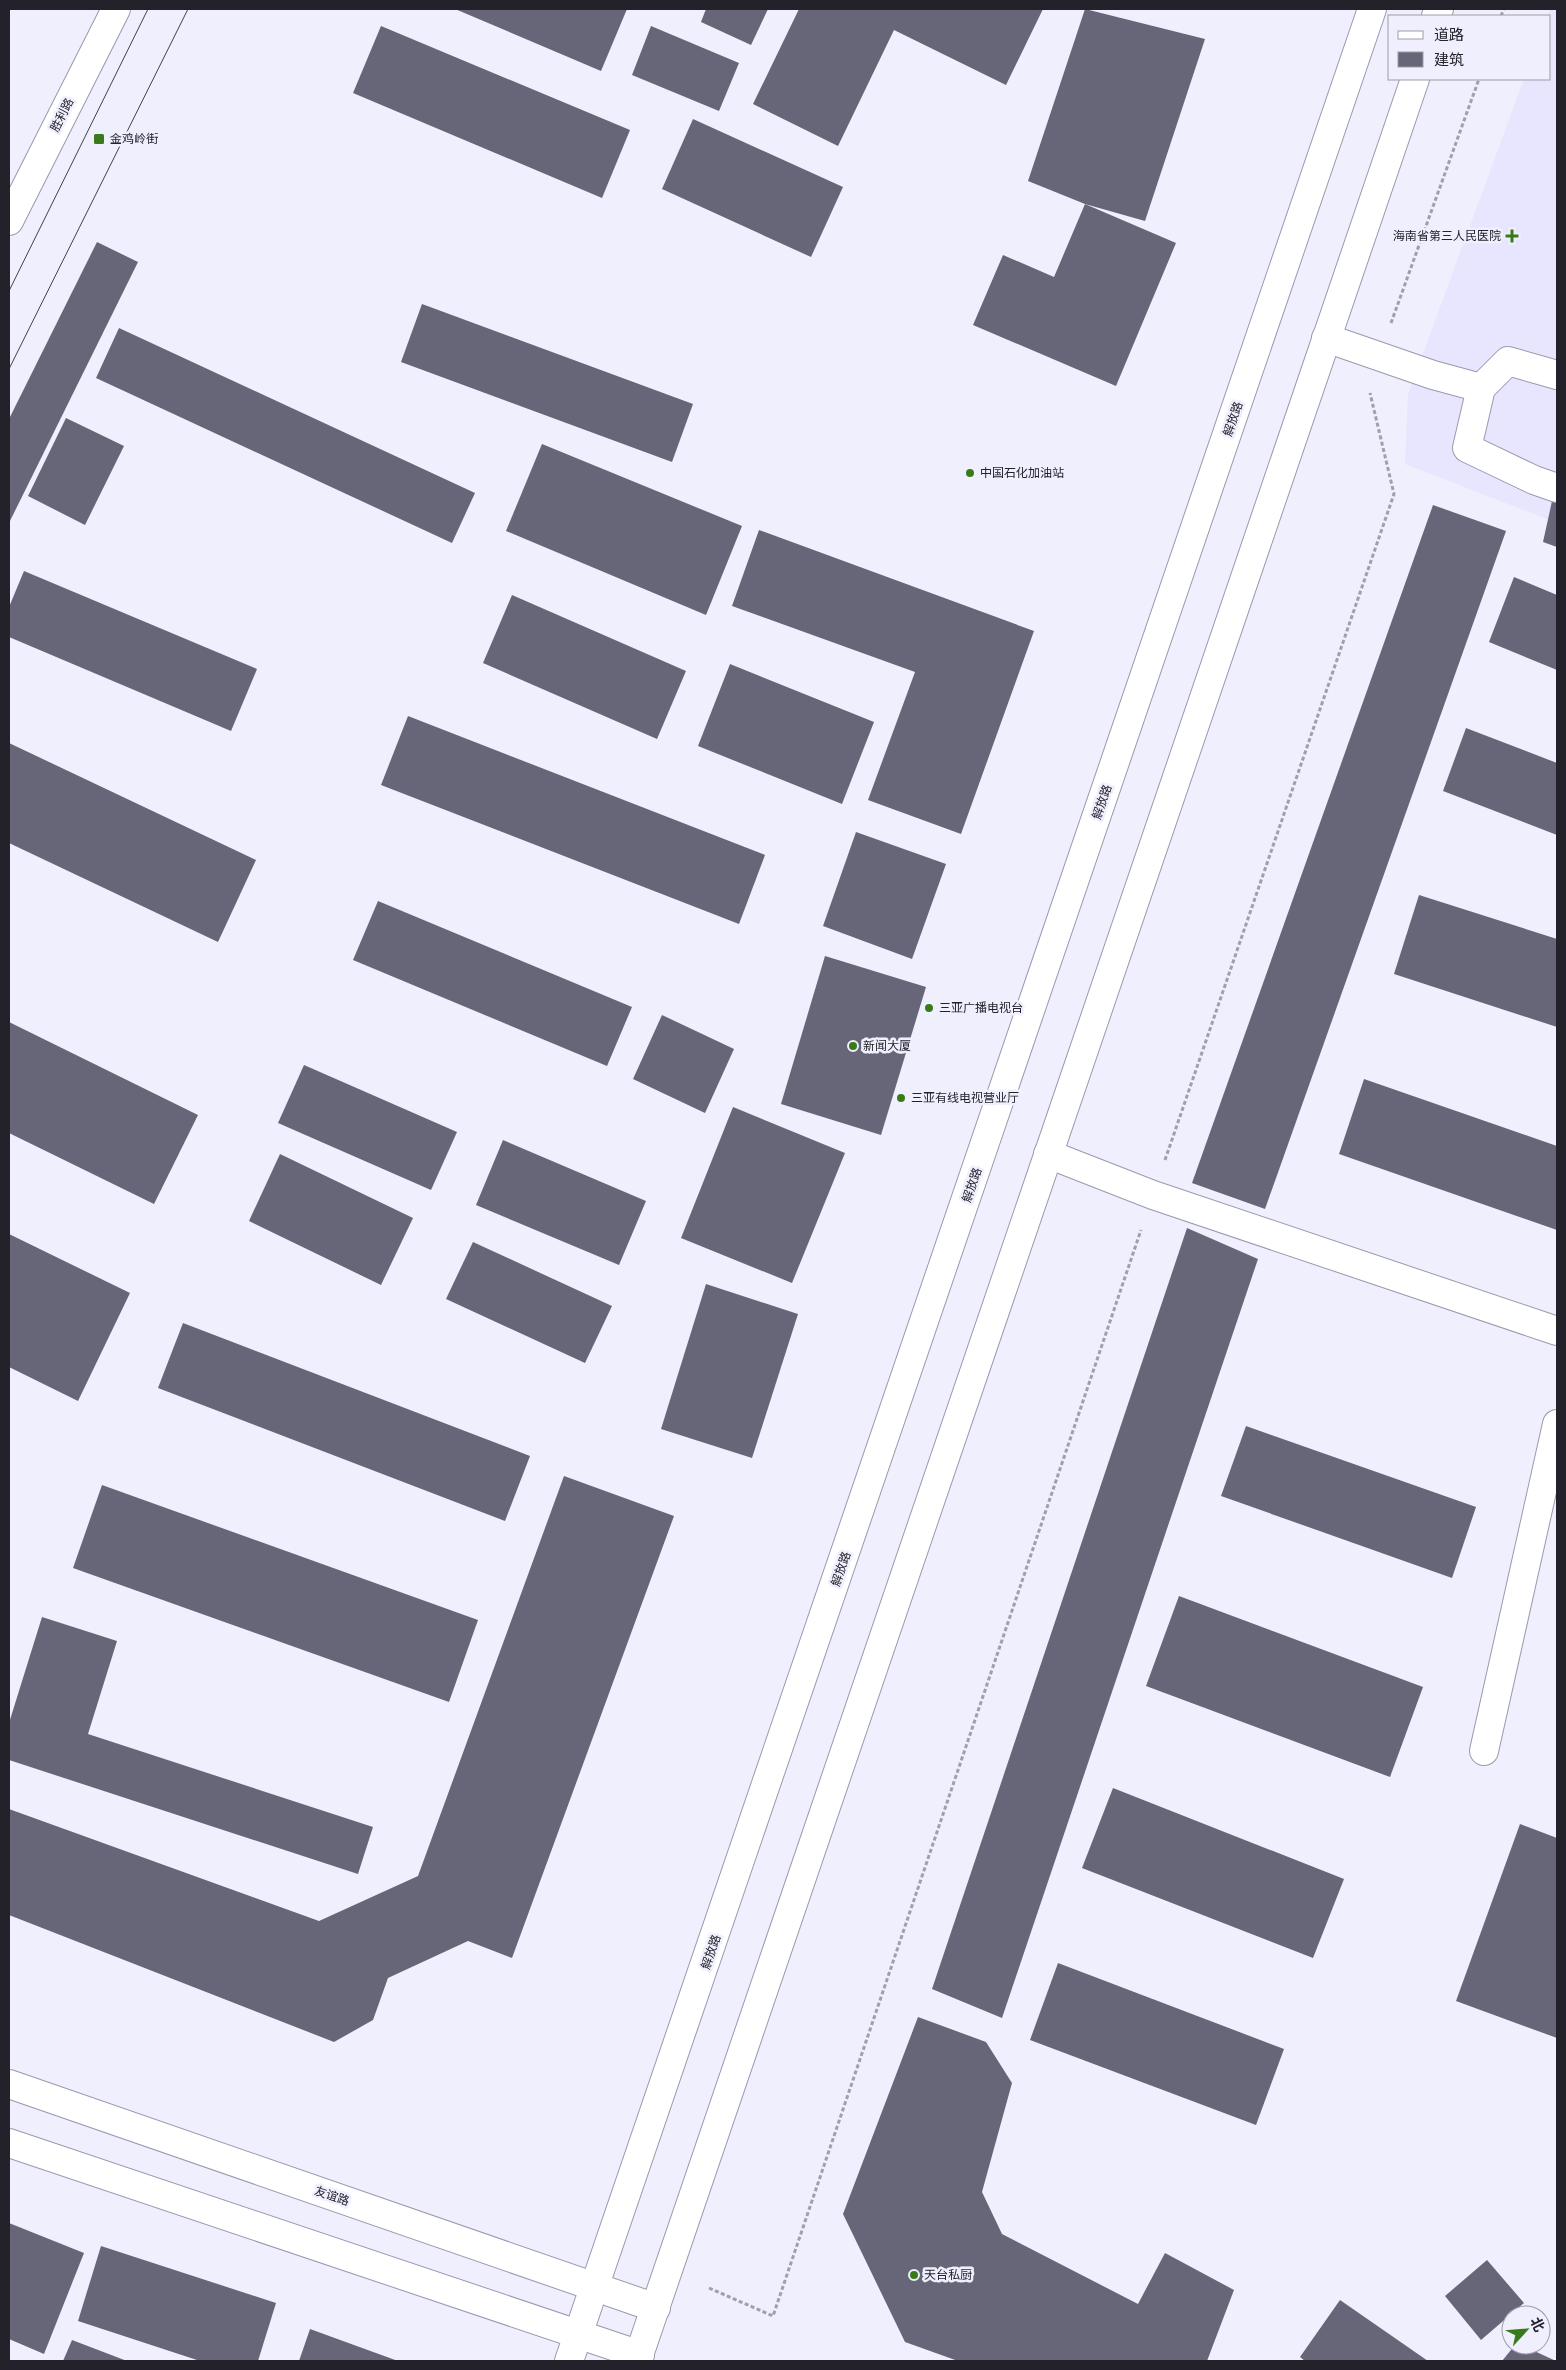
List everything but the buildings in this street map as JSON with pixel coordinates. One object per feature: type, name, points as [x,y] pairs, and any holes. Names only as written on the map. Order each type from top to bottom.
[{"type":"main road","name":"胜利路","points":[[9,221],[116,9]]},
{"type":"main road","name":"解放路","points":[[570,2361],[1372,9]]},
{"type":"main road","points":[[9,2143],[579,2334],[638,2358],[1415,80]]},
{"type":"main road","points":[[1326,338],[1433,375],[1481,388]]},
{"type":"main road","points":[[1557,375],[1508,361],[1481,388],[1467,448],[1534,480],[1557,488]]},
{"type":"main road","points":[[1048,1154],[1153,1195],[1557,1331]]},
{"type":"main road","points":[[1484,1751],[1557,1424]]},
{"type":"main road","name":"友谊路","points":[[9,2084],[656,2308]]},
{"type":"path","points":[[1388,331],[1479,80]]},
{"type":"path","points":[[709,2288],[773,2316],[1153,1195],[1394,494],[1368,387]]},
{"type":"shaded area","name":"海南省第三人民医院","points":[[1550,9],[1557,9],[1557,523],[1405,464],[1408,394],[1524,80],[1551,80],[1551,15],[1547,15]]},
{"type":"tram line","points":[[9,291],[148,9]]},
{"type":"tram line","points":[[9,369],[188,9]]},
{"type":"place","name":"金鸡岭街","points":[[99,139]]},
{"type":"place","name":"海南省第三人民医院","points":[[1512,236]]},
{"type":"place","name":"中国石化加油站","points":[[970,473]]},
{"type":"place","name":"三亚广播电视台","points":[[929,1008]]},
{"type":"place","name":"新闻大厦","points":[[853,1046]]},
{"type":"place","name":"三亚有线电视营业厅","points":[[901,1098]]},
{"type":"place","name":"天台私厨","points":[[914,2275]]}]
